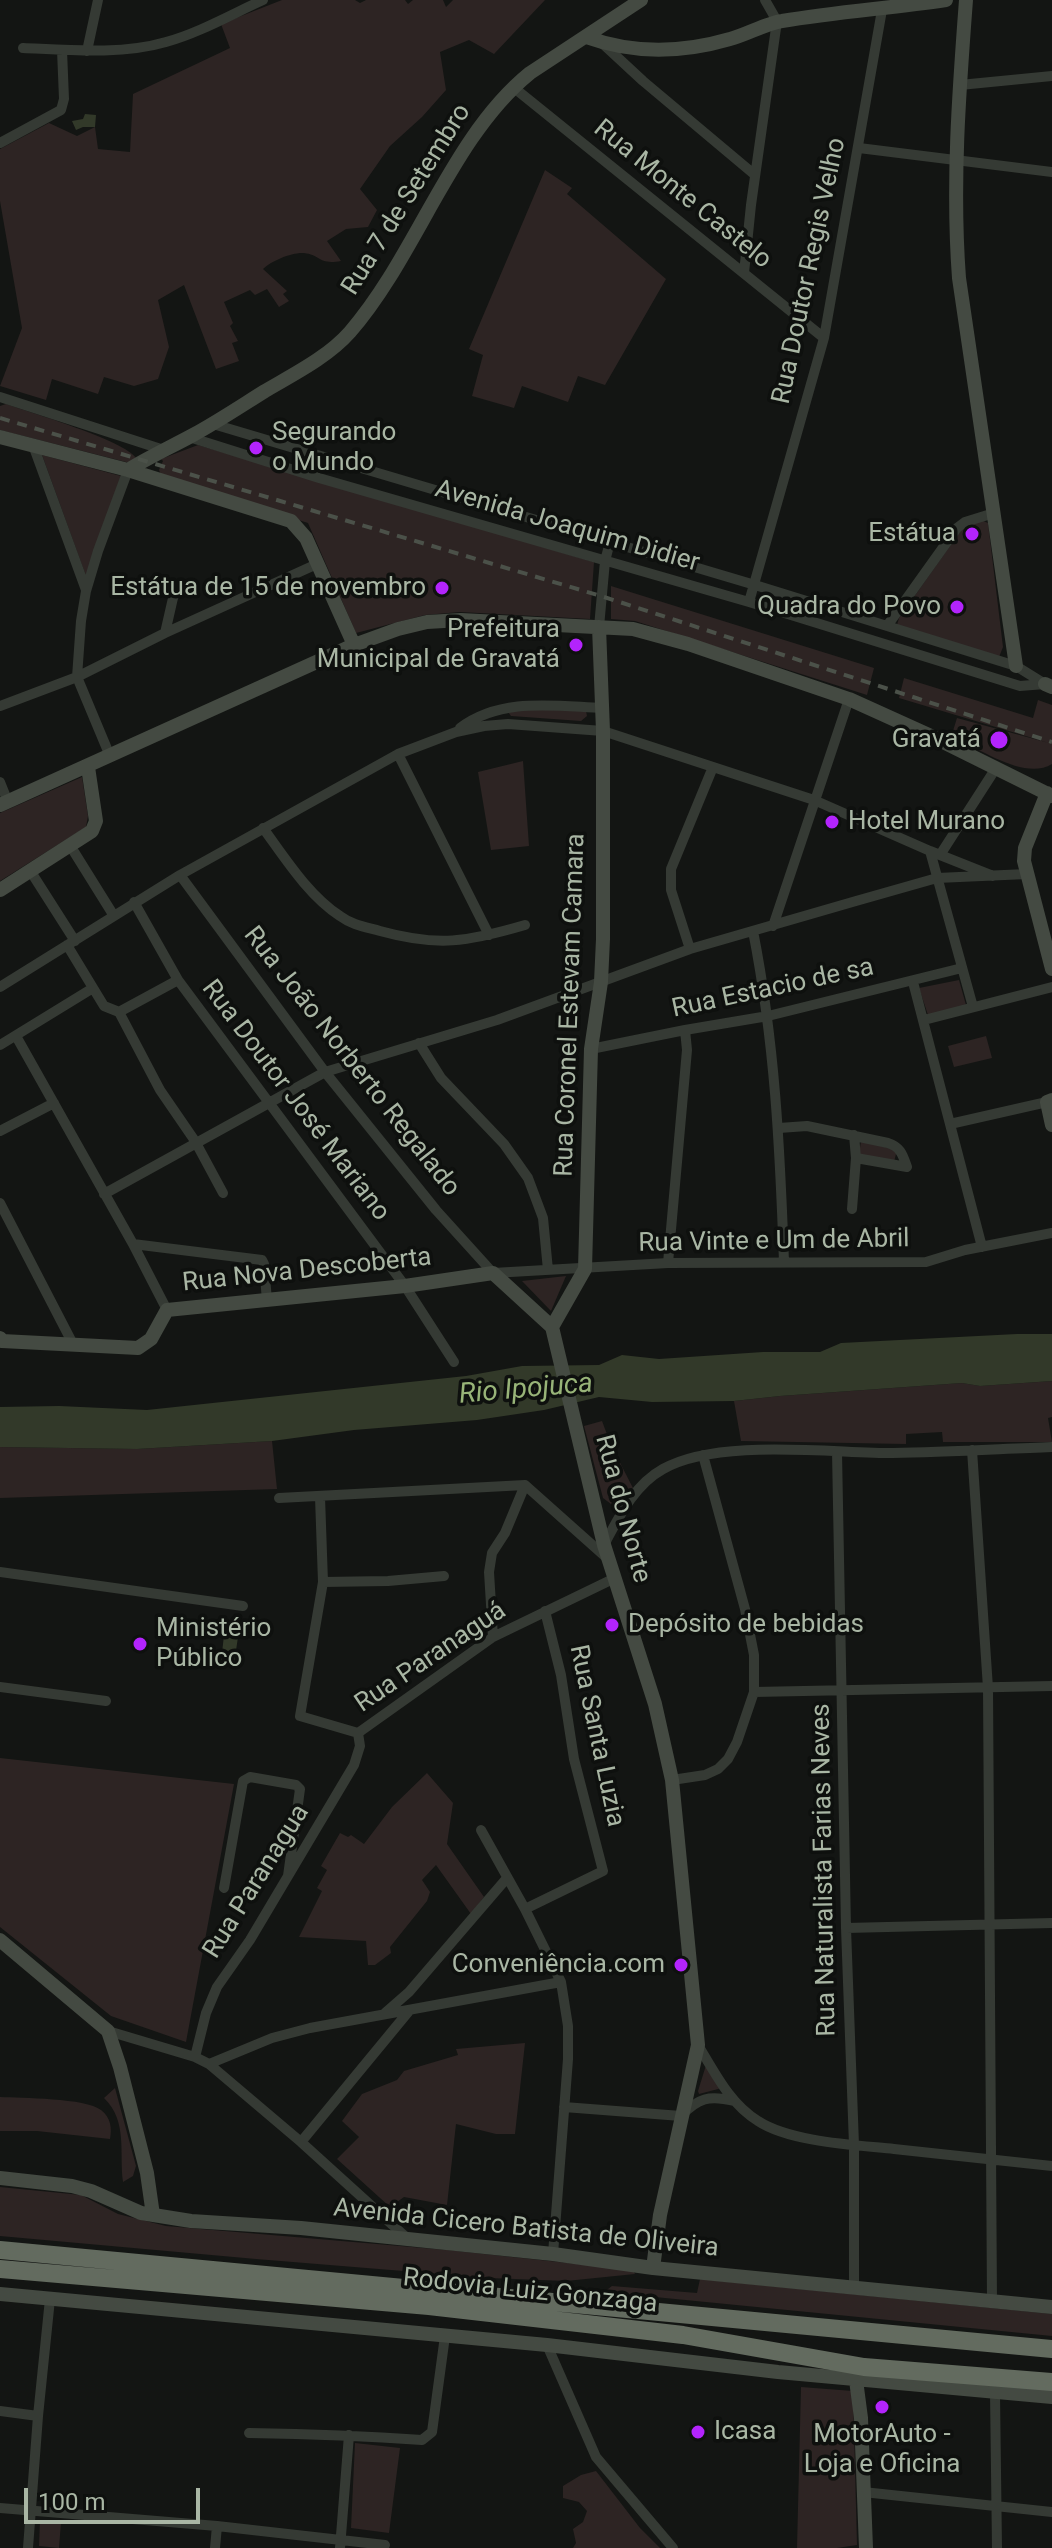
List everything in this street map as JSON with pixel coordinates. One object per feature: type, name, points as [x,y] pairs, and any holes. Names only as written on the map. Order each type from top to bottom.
[{"type":"highway","name":"Rodovia Luiz Gonzaga","points":[[0,2250],[1052,2349]]},
{"type":"highway","name":"Rodovia Luiz Gonzaga","points":[[0,2269],[429,2306],[683,2335],[864,2367],[1052,2382]]},
{"type":"main road","name":"Rua 7 de Setembro","points":[[128,470],[213,424],[325,354],[352,330],[371,306],[469,145],[513,87],[530,73],[594,40],[641,0]]},
{"type":"main road","points":[[594,40],[629,49],[682,49],[729,40],[777,21],[883,5],[946,0]]},
{"type":"main road","points":[[966,0],[955,222],[959,278],[1016,666]]},
{"type":"main road","points":[[0,437],[128,470],[282,517],[302,531],[354,645]]},
{"type":"main road","points":[[4,804],[354,645],[398,629],[427,622],[461,620],[633,629],[849,699],[1050,791],[1025,848],[1027,874],[1052,969]]},
{"type":"main road","name":"Rua Coronel Estevam Camara","points":[[552,1327],[585,1269],[591,1049],[601,982],[603,731],[599,627]]},
{"type":"main road","points":[[0,890],[92,831],[95,813],[88,767]]},
{"type":"main road","points":[[1050,1101],[1052,1125]]},
{"type":"main road","points":[[493,1273],[552,1327]]},
{"type":"main road","name":"Rua Nova Descoberta","points":[[1,1340],[138,1348],[151,1339],[167,1310],[405,1286],[493,1273]]},
{"type":"main road","name":"Rua do Norte","points":[[552,1327],[604,1545],[655,1704],[672,1780],[698,2045],[660,2215],[653,2268]]},
{"type":"main road","points":[[0,1940],[108,2031],[147,2173],[153,2215]]},
{"type":"main road","name":"Avenida Cicero Batista de Oliveira","points":[[0,2178],[72,2186],[153,2215],[191,2221],[301,2228],[553,2254],[653,2268],[1052,2307]]},
{"type":"main road","points":[[0,2294],[547,2345],[856,2380],[1052,2397]]},
{"type":"main road","points":[[856,2380],[861,2418],[866,2548]]},
{"type":"street","points":[[87,51],[98,0]]},
{"type":"street","points":[[23,48],[87,51],[166,43],[263,0]]},
{"type":"street","points":[[744,273],[777,21],[765,0]]},
{"type":"street","name":"Rua Doutor Regis Velho","points":[[749,602],[824,338],[883,5]]},
{"type":"street","points":[[594,40],[755,175]]},
{"type":"street","points":[[0,143],[61,110],[64,99],[62,50]]},
{"type":"street","points":[[960,85],[1052,76]]},
{"type":"street","name":"Rua Monte Castelo","points":[[513,87],[824,338]]},
{"type":"street","points":[[859,148],[1052,172]]},
{"type":"street","points":[[0,397],[164,450]]},
{"type":"street","name":"Avenida Joaquim Didier","points":[[213,424],[1016,666],[1048,685]]},
{"type":"street","name":"Avenida Joaquim Didier","points":[[189,437],[319,478],[749,602],[1020,686]]},
{"type":"street","points":[[33,445],[86,591]]},
{"type":"street","points":[[319,478],[325,458]]},
{"type":"street","points":[[110,756],[77,677],[86,591],[128,470]]},
{"type":"street","points":[[395,500],[403,480]]},
{"type":"street","points":[[488,527],[494,507]]},
{"type":"street","points":[[887,626],[957,528],[965,522],[994,513]]},
{"type":"street","points":[[599,627],[605,561],[610,542]]},
{"type":"street","points":[[0,705],[77,677],[317,564]]},
{"type":"street","points":[[165,633],[173,598],[180,584]]},
{"type":"street","points":[[849,633],[855,616]]},
{"type":"street","points":[[943,662],[948,645]]},
{"type":"street","points":[[1016,666],[1020,686],[1048,685]]},
{"type":"street","points":[[773,926],[849,699]]},
{"type":"street","points":[[456,732],[481,715],[512,706],[602,708]]},
{"type":"street","points":[[0,987],[180,875],[398,754],[456,732],[484,726],[508,724],[603,731],[814,800],[993,876]]},
{"type":"street","points":[[398,754],[489,935]]},
{"type":"street","points":[[690,949],[671,890],[671,869],[713,767]]},
{"type":"street","points":[[973,1007],[937,878],[935,853],[996,768]]},
{"type":"street","points":[[0,782],[4,804]]},
{"type":"street","points":[[263,828],[291,866],[328,906],[348,921],[387,933],[442,942],[489,935],[525,925]]},
{"type":"street","points":[[71,847],[114,916]]},
{"type":"street","points":[[31,872],[93,988],[104,1006],[119,1012],[160,1090],[195,1141],[223,1193]]},
{"type":"street","points":[[104,1194],[195,1141],[325,1072],[497,1020],[690,949],[937,878],[1027,874]]},
{"type":"street","name":"Rua João Norberto Regalado","points":[[180,875],[325,1072],[436,1210],[493,1273]]},
{"type":"street","name":"Rua Doutor José Mariano","points":[[134,902],[178,980],[405,1286],[454,1362]]},
{"type":"street","points":[[753,931],[768,1016],[779,1128],[784,1262]]},
{"type":"street","name":"Rua Estacio de sa","points":[[591,1049],[768,1016],[962,968]]},
{"type":"street","points":[[119,1012],[178,980]]},
{"type":"street","points":[[913,982],[982,1247]]},
{"type":"street","points":[[924,1020],[1052,987]]},
{"type":"street","points":[[0,1045],[93,988]]},
{"type":"street","points":[[668,1263],[687,1050],[685,1030]]},
{"type":"street","points":[[16,1036],[167,1310]]},
{"type":"street","points":[[419,1043],[441,1078],[504,1144],[528,1178],[543,1218],[548,1270]]},
{"type":"street","points":[[950,1124],[1050,1101]]},
{"type":"street","points":[[0,1131],[54,1103]]},
{"type":"street","points":[[779,1128],[807,1126],[896,1146],[907,1167],[856,1158]]},
{"type":"street","points":[[852,1209],[856,1158],[854,1135]]},
{"type":"street","points":[[0,1203],[73,1344]]},
{"type":"street","name":"Rua Vinte e Um de Abril","points":[[493,1273],[668,1263],[926,1262],[1052,1233]]},
{"type":"street","points":[[133,1244],[258,1258],[264,1261],[267,1301]]},
{"type":"street","points":[[604,1545],[626,1505],[646,1481],[664,1468],[703,1455],[759,1449],[837,1452],[1052,1447]]},
{"type":"street","points":[[972,1450],[988,1688],[992,2301]]},
{"type":"street","name":"Rua Naturalista Farias Neves","points":[[837,1452],[846,1928],[854,2145],[854,2288]]},
{"type":"street","points":[[672,1780],[705,1775],[718,1769],[728,1759],[754,1692],[754,1655],[745,1609],[703,1455]]},
{"type":"street","points":[[493,1637],[489,1585],[492,1553],[505,1533],[525,1485]]},
{"type":"street","points":[[279,1498],[525,1485],[609,1560]]},
{"type":"street","points":[[320,1497],[323,1582],[300,1716],[358,1733]]},
{"type":"street","points":[[0,1572],[243,1606]]},
{"type":"street","points":[[323,1582],[444,1576]]},
{"type":"street","name":"Rua Paranaguá","points":[[358,1733],[493,1637],[615,1578]]},
{"type":"street","name":"Rua Santa Luzia","points":[[525,1909],[603,1871],[574,1759],[556,1648],[545,1611]]},
{"type":"street","points":[[754,1692],[1052,1686]]},
{"type":"street","points":[[0,1687],[106,1701]]},
{"type":"street","name":"Rua Paranagua","points":[[195,2057],[206,2013],[217,1987],[250,1940],[354,1765],[360,1746],[358,1733]]},
{"type":"street","points":[[224,1888],[243,1781],[250,1777],[296,1785],[300,1789],[287,1878]]},
{"type":"street","points":[[481,1830],[561,1982],[568,2026],[568,2059],[553,2254]]},
{"type":"street","points":[[385,2013],[409,1992],[507,1878]]},
{"type":"street","points":[[846,1928],[1052,1923]]},
{"type":"street","points":[[209,2064],[292,2032],[561,1982]]},
{"type":"street","points":[[301,2142],[409,2011]]},
{"type":"street","points":[[108,2031],[209,2064],[408,2239]]},
{"type":"street","points":[[698,2045],[734,2101],[760,2123],[776,2130],[854,2145],[1052,2166]]},
{"type":"street","points":[[564,2107],[681,2116],[694,2102],[721,2098],[734,2101]]},
{"type":"street","points":[[28,2548],[50,2299]]},
{"type":"street","points":[[249,2433],[422,2440],[432,2432],[445,2336]]},
{"type":"street","points":[[547,2345],[596,2457],[673,2548]]},
{"type":"street","points":[[995,2393],[997,2548]]},
{"type":"street","points":[[0,2411],[38,2416]]},
{"type":"street","points":[[340,2544],[349,2435]]},
{"type":"street","points":[[863,2492],[1052,2512]]},
{"type":"street","points":[[0,2508],[217,2526],[340,2544],[385,2545]]},
{"type":"street","points":[[215,2548],[217,2526]]},
{"type":"shaded area","points":[[282,0],[355,0],[360,3],[366,0],[405,0],[408,4],[413,0],[443,0],[446,7],[453,0],[545,0],[494,54],[469,40],[440,52],[446,90],[390,146],[360,189],[377,210],[368,227],[346,229],[327,241],[341,261],[328,262],[299,253],[267,266],[263,269],[287,291],[283,294],[289,301],[279,307],[267,289],[255,295],[250,290],[224,302],[233,323],[230,326],[238,341],[232,343],[239,361],[216,369],[184,285],[158,300],[169,347],[158,379],[134,386],[104,377],[98,394],[52,379],[46,400],[0,386],[22,328],[0,201],[0,149],[49,123],[77,136],[95,127],[98,149],[130,152],[133,94],[230,48],[221,24]]},
{"type":"shaded area","points":[[545,170],[572,188],[567,194],[666,279],[605,385],[578,376],[568,402],[522,386],[514,408],[472,396],[483,355],[469,349]]},
{"type":"shaded area","points":[[6,404],[97,436],[136,458],[133,463],[126,462],[0,430],[0,406]]},
{"type":"shaded area","points":[[198,445],[594,562],[590,619],[460,612],[425,615],[356,633],[308,523],[162,477],[159,470],[161,459]]},
{"type":"shaded area","points":[[42,455],[121,476],[86,576]]},
{"type":"shaded area","points":[[981,520],[988,523],[1003,647],[999,657],[897,625],[962,529]]},
{"type":"shaded area","points":[[611,586],[874,668],[867,695],[635,621],[611,619]]},
{"type":"shaded area","points":[[904,678],[1033,718],[1038,700],[1052,705],[1052,764],[1042,768],[1018,767],[960,741],[952,734],[957,718],[1049,743],[899,698]]},
{"type":"shaded area","points":[[510,708],[586,711],[587,716],[581,721],[511,716],[508,712]]},
{"type":"shaded area","points":[[523,761],[529,846],[491,850],[478,772]]},
{"type":"shaded area","points":[[82,777],[88,816],[86,827],[0,881],[0,813]]},
{"type":"shaded area","points":[[959,980],[966,1005],[928,1015],[919,988]]},
{"type":"shaded area","points":[[986,1036],[992,1058],[954,1067],[948,1046]]},
{"type":"shaded area","points":[[861,1141],[897,1150],[894,1162],[859,1154]]},
{"type":"shaded area","points":[[566,1276],[551,1311],[522,1281]]},
{"type":"shaded area","points":[[1052,1381],[1052,1417],[1048,1418],[1052,1442],[943,1442],[942,1432],[906,1434],[906,1444],[741,1441],[734,1401],[962,1383],[980,1386]]},
{"type":"shaded area","points":[[602,1421],[635,1492],[615,1507],[603,1498],[584,1426]]},
{"type":"shaded area","points":[[272,1441],[277,1489],[0,1498],[0,1447],[137,1449]]},
{"type":"shaded area","points":[[0,1758],[234,1784],[186,2042],[111,2016],[0,1927]]},
{"type":"shaded area","points":[[427,1773],[453,1803],[447,1844],[484,1897],[471,1914],[436,1865],[422,1880],[430,1892],[427,1901],[390,1947],[391,1953],[375,1965],[368,1965],[366,1941],[299,1937],[322,1891],[317,1888],[327,1870],[321,1866],[340,1833],[348,1837],[351,1835],[364,1844],[392,1807]]},
{"type":"shaded area","points":[[525,2043],[515,2134],[496,2134],[456,2124],[447,2205],[404,2197],[390,2207],[337,2159],[359,2137],[342,2121],[362,2094],[397,2080],[404,2071],[458,2055],[456,2049]]},
{"type":"shaded area","points":[[707,2062],[722,2088],[699,2094],[698,2091]]},
{"type":"shaded area","points":[[115,2088],[136,2166],[133,2176],[123,2182],[120,2127],[112,2107],[104,2098]]},
{"type":"shaded area","points":[[0,2097],[53,2099],[93,2106],[109,2120],[110,2139],[37,2131],[0,2131]]},
{"type":"shaded area","points":[[0,2187],[81,2195],[118,2214],[166,2226],[447,2250],[633,2270],[635,2274],[566,2281],[489,2278],[0,2236]]},
{"type":"shaded area","points":[[700,2279],[1052,2314],[1052,2336],[604,2292],[612,2286],[697,2293]]},
{"type":"shaded area","points":[[801,2387],[853,2391],[857,2545],[797,2548]]},
{"type":"shaded area","points":[[355,2443],[400,2448],[389,2533],[351,2528]]},
{"type":"shaded area","points":[[596,2471],[640,2528],[660,2548],[573,2548],[576,2543],[573,2529],[583,2522],[587,2511],[579,2502],[563,2498],[563,2486],[581,2475]]},
{"type":"shaded area","points":[[40,2520],[61,2522],[59,2548],[39,2546]]},
{"type":"water","points":[[85,114],[96,115],[95,127],[76,130],[72,121],[83,119]]},
{"type":"water","name":"Rio Ipojuca","points":[[1052,1334],[1052,1381],[980,1386],[962,1383],[734,1401],[652,1402],[599,1397],[544,1410],[477,1420],[354,1430],[272,1441],[137,1449],[0,1447],[0,1407],[147,1410],[466,1376],[522,1366],[599,1365],[622,1355],[659,1359],[763,1352],[820,1352],[841,1343]]},
{"type":"water","points":[[224,1635],[238,1637],[234,1664],[221,1662]]},
{"type":"railway","points":[[0,418],[601,596],[1052,742]]},
{"type":"place","name":"Segurando o Mundo","points":[[256,448]]},
{"type":"place","name":"Estátua","points":[[972,534]]},
{"type":"place","name":"Estátua de 15 de novembro","points":[[442,588]]},
{"type":"place","name":"Quadra do Povo","points":[[957,607]]},
{"type":"place","name":"Prefeitura Municipal de Gravatá","points":[[576,645]]},
{"type":"place","name":"Gravatá","points":[[999,740]]},
{"type":"place","name":"Hotel Murano","points":[[832,822]]},
{"type":"place","name":"Depósito de bebidas","points":[[612,1625]]},
{"type":"place","name":"Ministério Público","points":[[140,1644]]},
{"type":"place","name":"Conveniência.com","points":[[681,1965]]},
{"type":"place","name":"MotorAuto - Loja e Oficina","points":[[882,2407]]},
{"type":"place","name":"Icasa","points":[[698,2432]]}]
